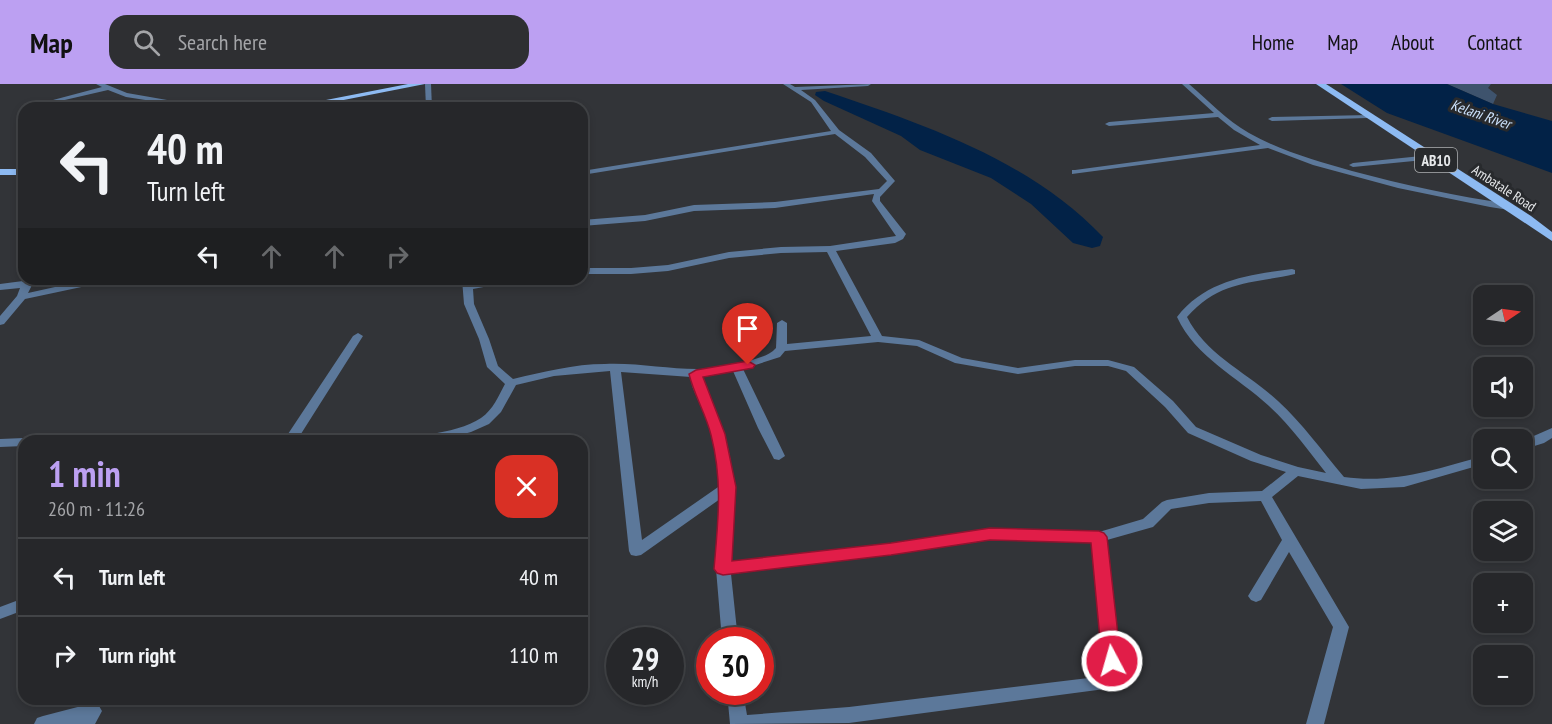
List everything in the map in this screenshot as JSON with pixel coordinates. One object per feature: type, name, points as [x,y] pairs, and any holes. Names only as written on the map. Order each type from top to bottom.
[{"type":"main road","points":[[322,102],[421,84]]},
{"type":"main road","name":"Ambatale Road","points":[[1320,84],[1509,207],[1552,238]]},
{"type":"main road","points":[[0,172],[18,172]]},
{"type":"street","points":[[99,84],[108,89],[143,98],[170,102]]},
{"type":"street","points":[[56,100],[129,84]]},
{"type":"street","points":[[428,84],[429,102]]},
{"type":"street","points":[[588,271],[668,268],[729,255],[781,250],[831,249],[895,240],[900,237],[901,234],[876,201],[881,191],[891,181],[868,155],[836,132],[813,101],[786,84]]},
{"type":"street","points":[[794,89],[868,84]]},
{"type":"street","points":[[1185,84],[1243,133],[1268,146],[1327,167],[1421,192],[1509,207]]},
{"type":"street","points":[[1109,124],[1220,115]]},
{"type":"street","points":[[1272,119],[1367,116]]},
{"type":"street","points":[[588,172],[836,132]]},
{"type":"street","points":[[1075,172],[1268,146]]},
{"type":"street","points":[[1353,165],[1431,157]]},
{"type":"street","points":[[588,223],[645,218],[694,208],[775,205],[881,191]]},
{"type":"street","points":[[831,249],[878,339]]},
{"type":"street","points":[[1292,272],[1233,280],[1201,298],[1182,317],[1185,326],[1209,352],[1274,403],[1340,481]]},
{"type":"street","points":[[0,287],[18,283]]},
{"type":"street","points":[[0,322],[22,297],[26,285]]},
{"type":"street","points":[[22,297],[77,285]]},
{"type":"street","points":[[467,285],[470,304],[493,368],[511,383]]},
{"type":"street","points":[[447,435],[467,431],[487,420],[511,383],[554,373],[605,367],[696,374],[737,368],[769,358],[776,355],[782,348],[782,323]]},
{"type":"street","points":[[294,435],[358,336]]},
{"type":"street","points":[[782,348],[878,339],[919,343],[959,361],[1018,371],[1075,363],[1107,363],[1130,369],[1169,404],[1192,430],[1256,458],[1296,471],[1340,481],[1361,484],[1404,482],[1473,463]]},
{"type":"street","points":[[615,368],[636,551],[728,487]]},
{"type":"street","points":[[737,368],[779,456]]},
{"type":"street","points":[[696,374],[698,386],[718,434],[728,487],[723,569],[729,627]]},
{"type":"street","points":[[1533,443],[1552,432]]},
{"type":"street","points":[[0,443],[18,442]]},
{"type":"street","points":[[723,569],[891,549],[990,534],[1099,537],[1148,523],[1167,505],[1209,498],[1265,496],[1296,471]]},
{"type":"street","points":[[1265,496],[1341,627],[1315,724]]},
{"type":"street","points":[[737,705],[739,723],[849,715],[1114,682],[1099,537]]},
{"type":"street","points":[[1256,596],[1289,540]]},
{"type":"street","points":[[0,613],[18,606]]},
{"type":"street","points":[[43,724],[93,711],[86,724]]},
{"type":"shaded area","points":[[1447,84],[1491,84],[1488,88],[1497,95],[1493,104]]},
{"type":"water","name":"Kelani River","points":[[1341,84],[1447,84],[1493,104],[1552,121],[1552,173],[1387,113]]},
{"type":"water","points":[[825,91],[937,131],[1009,166],[1043,186],[1074,210],[1103,237],[1100,246],[1092,248],[1073,243],[1031,204],[991,178],[920,150],[901,136],[815,95],[816,92]]},
{"type":"route","points":[[748,365],[696,374],[698,386],[718,434],[728,487],[723,569],[891,549],[990,534],[1099,537],[1112,661]]}]
